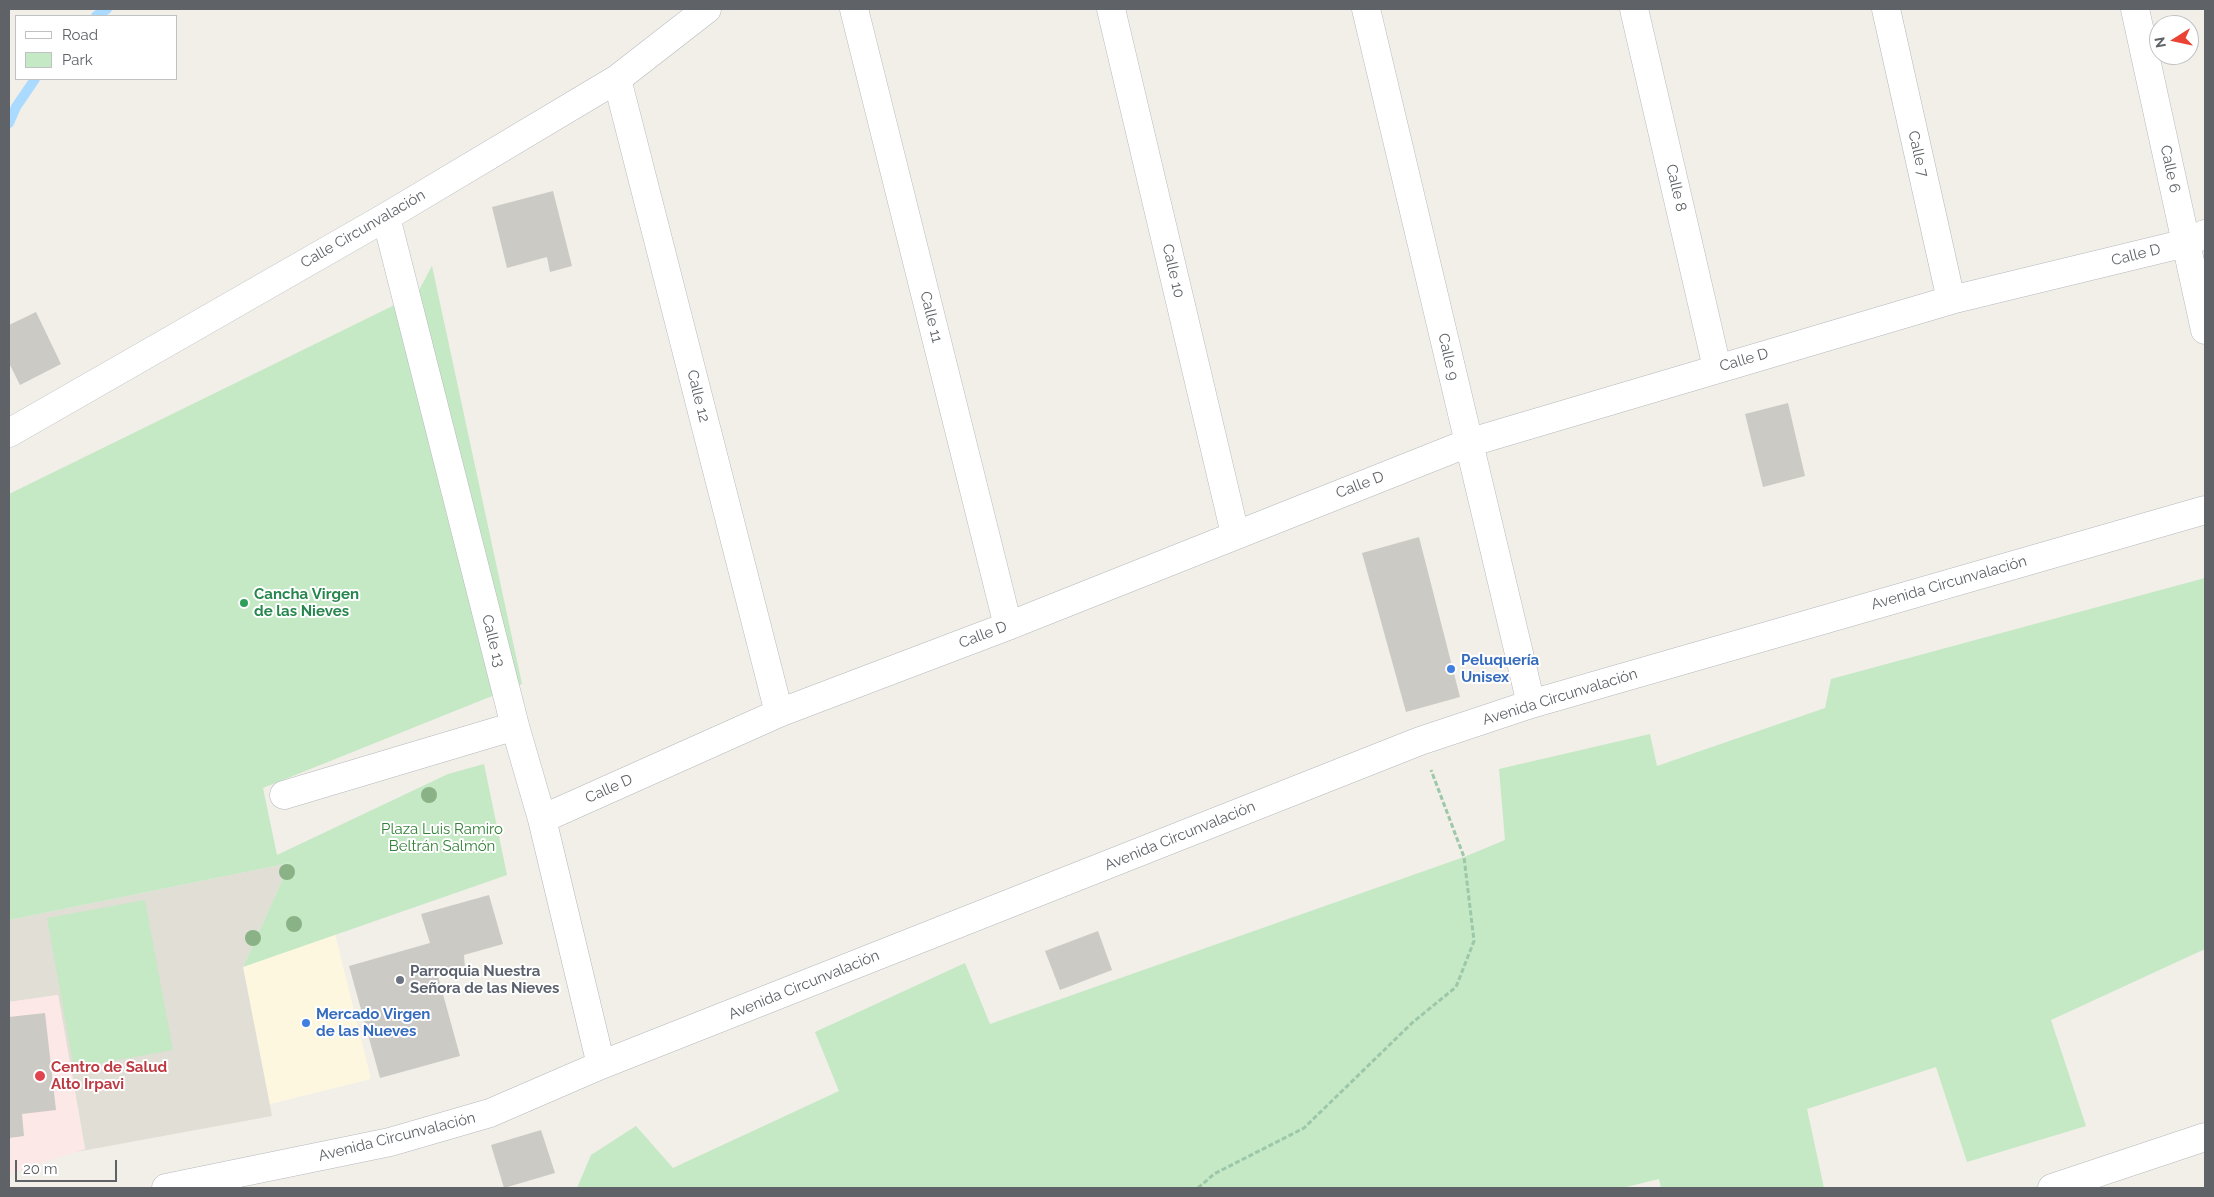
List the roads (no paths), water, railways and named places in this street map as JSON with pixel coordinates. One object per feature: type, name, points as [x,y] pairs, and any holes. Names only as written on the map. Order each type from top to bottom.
[{"type":"street","name":"Calle Circunvalación","points":[[9,433],[386,217],[617,79],[707,9]]},
{"type":"street","name":"Calle 11","points":[[854,9],[1008,626]]},
{"type":"street","name":"Calle 10","points":[[1111,9],[1236,534]]},
{"type":"street","name":"Calle 9","points":[[1366,9],[1531,704]]},
{"type":"street","name":"Calle 8","points":[[1634,9],[1717,368]]},
{"type":"street","name":"Calle 7","points":[[1886,9],[1951,300]]},
{"type":"street","name":"Calle 6","points":[[2135,9],[2196,238],[2205,330]]},
{"type":"street","name":"Calle 12","points":[[617,79],[779,713]]},
{"type":"street","name":"Calle 13","points":[[386,217],[515,726],[542,819],[601,1065]]},
{"type":"street","name":"Calle D","points":[[542,819],[779,713],[1008,626],[1468,443],[1951,300],[2196,238]]},
{"type":"street","name":"Avenida Circunvalación","points":[[166,1188],[390,1142],[490,1113],[601,1065],[1420,741],[1531,704],[2205,510]]},
{"type":"street","points":[[284,795],[515,726]]},
{"type":"street","points":[[2052,1188],[2205,1137]]},
{"type":"waterway","points":[[98,15],[107,9]]},
{"type":"waterway","points":[[9,123],[16,107],[34,80]]},
{"type":"place","name":"Cancha Virgen de las Nieves","points":[[244,603]]},
{"type":"place","name":"Peluquería Unisex","points":[[1451,669]]},
{"type":"place","name":"Parroquia Nuestra Señora de las Nieves","points":[[400,980]]},
{"type":"place","name":"Mercado Virgen de las Nueves","points":[[306,1023]]},
{"type":"place","name":"Centro de Salud Alto Irpavi","points":[[40,1076]]},
{"type":"park label","name":"Plaza Luis Ramiro Beltrán Salmón","points":[[442,838]]}]
